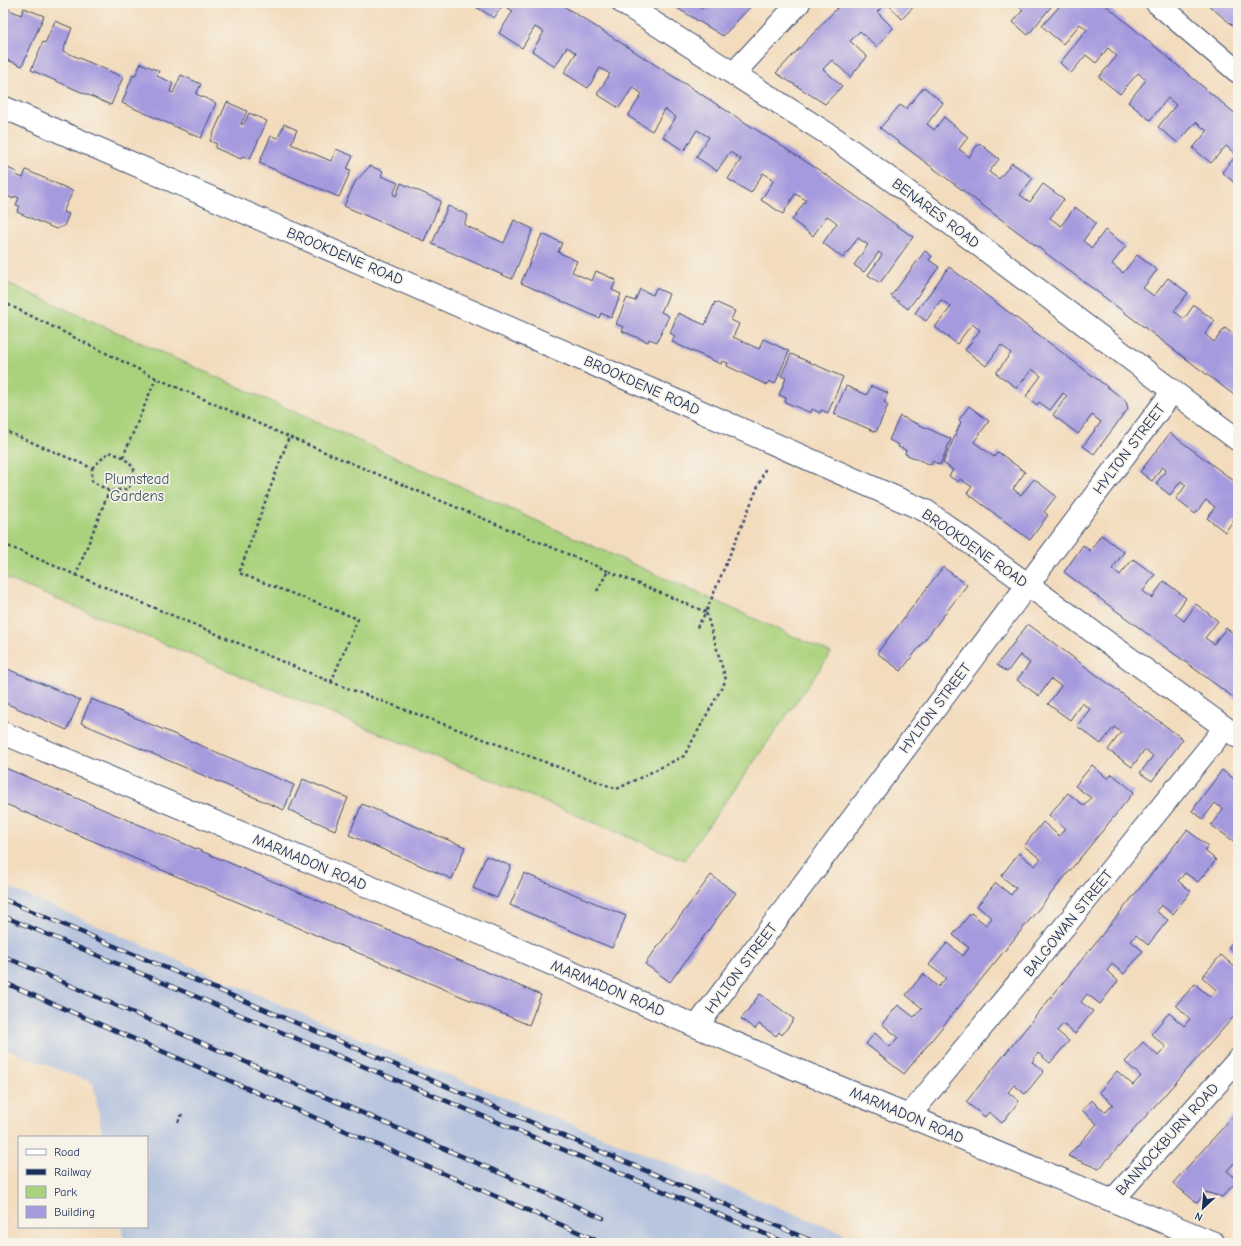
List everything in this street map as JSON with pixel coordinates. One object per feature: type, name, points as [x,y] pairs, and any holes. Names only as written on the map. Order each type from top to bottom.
[{"type":"street","name":"BENARES ROAD","points":[[623,3],[834,138],[927,206],[1238,440]]},
{"type":"street","points":[[734,73],[799,3]]},
{"type":"street","points":[[1156,3],[1238,72]]},
{"type":"street","name":"BROOKDENE ROAD","points":[[3,107],[926,511],[1232,733]]},
{"type":"street","name":"HYLTON STREET","points":[[697,1026],[1173,390]]},
{"type":"street","name":"MARMADON ROAD","points":[[3,733],[909,1116],[1214,1243]]},
{"type":"street","name":"BALGOWAN STREET","points":[[909,1116],[1088,900],[1232,733]]},
{"type":"street","name":"BANNOCKBURN ROAD","points":[[1112,1201],[1238,1060]]},
{"type":"path","points":[[3,302],[156,378],[289,437],[706,612]]},
{"type":"path","points":[[123,458],[156,378]]},
{"type":"path","points":[[3,430],[92,468]]},
{"type":"path","points":[[289,437],[239,573],[358,619],[331,682]]},
{"type":"path","points":[[696,629],[706,612],[775,444]]},
{"type":"path","points":[[109,452],[123,458],[134,468],[134,478],[128,489],[109,491],[92,481],[92,468],[109,452]]},
{"type":"path","points":[[76,575],[109,491]]},
{"type":"path","points":[[3,544],[331,682],[617,789],[684,756],[726,680],[706,612]]},
{"type":"path","points":[[598,591],[608,571]]},
{"type":"path","points":[[178,1122],[183,1112]]},
{"type":"shaded area","points":[[3,885],[391,1052],[868,1243],[125,1243],[121,1228],[148,1228],[148,1136],[103,1136],[93,1083],[3,1048]]},
{"type":"green space","name":"Plumstead Gardens","points":[[3,281],[831,653],[684,860],[3,577]]},
{"type":"building","points":[[470,3],[559,3],[819,170],[913,237],[880,283],[868,275],[882,255],[879,252],[864,272],[854,265],[868,245],[858,238],[843,258],[823,243],[837,223],[832,219],[827,216],[813,236],[792,220],[806,200],[795,194],[783,214],[761,200],[774,180],[763,173],[751,193],[728,179],[741,159],[730,152],[717,171],[696,157],[709,137],[697,130],[684,151],[663,137],[676,117],[665,109],[652,131],[628,116],[642,94],[633,87],[619,108],[597,94],[610,74],[600,68],[588,88],[564,73],[576,53],[567,47],[555,67],[532,51],[544,32],[535,27],[522,48],[499,33],[513,11],[503,5],[494,18]]},
{"type":"building","points":[[674,3],[696,3],[702,9],[708,3],[754,3],[723,36],[672,5]]},
{"type":"building","points":[[842,3],[887,3],[877,12],[893,28],[877,47],[860,31],[850,41],[867,57],[850,77],[832,60],[823,69],[842,86],[825,104],[776,73]]},
{"type":"building","points":[[887,3],[917,3],[902,19]]},
{"type":"building","points":[[1014,3],[1054,3],[1028,35],[1013,22],[1023,10]]},
{"type":"building","points":[[1055,3],[1103,3],[1238,116],[1238,186],[1222,172],[1237,155],[1226,146],[1211,163],[1193,148],[1207,131],[1196,122],[1178,143],[1158,127],[1176,105],[1168,98],[1150,120],[1128,102],[1146,80],[1138,73],[1120,94],[1099,77],[1117,56],[1108,48],[1096,63],[1086,55],[1071,73],[1060,63],[1087,30],[1080,24],[1063,44],[1052,35],[1042,26],[1059,7]]},
{"type":"building","points":[[1206,3],[1238,3],[1238,30]]},
{"type":"building","points":[[3,7],[21,15],[24,8],[44,16],[22,66],[3,58]]},
{"type":"building","points":[[55,21],[72,28],[63,51],[123,77],[111,105],[31,70],[43,42],[45,43]]},
{"type":"building","points":[[141,63],[159,71],[157,76],[173,83],[170,92],[173,93],[181,75],[201,84],[196,94],[216,103],[201,138],[122,103],[133,75],[135,76]]},
{"type":"building","points":[[924,87],[943,103],[927,124],[934,130],[944,117],[968,137],[959,149],[969,157],[979,143],[999,159],[989,172],[999,179],[1012,163],[1033,178],[1020,195],[1030,202],[1043,184],[1064,199],[1050,218],[1061,226],[1075,207],[1096,223],[1083,241],[1092,248],[1105,230],[1126,246],[1112,264],[1123,273],[1137,255],[1157,270],[1143,288],[1154,296],[1168,278],[1188,293],[1174,311],[1184,319],[1194,305],[1215,321],[1205,334],[1214,342],[1225,328],[1238,338],[1238,353],[1235,357],[1238,359],[1238,398],[880,128],[900,105],[906,109]]},
{"type":"building","points":[[227,102],[247,111],[241,124],[244,124],[249,113],[267,121],[250,159],[243,156],[241,159],[215,148],[217,144],[210,141]]},
{"type":"building","points":[[284,124],[297,130],[291,144],[331,161],[336,149],[353,156],[347,169],[351,170],[339,197],[259,163],[271,136],[278,138]]},
{"type":"building","points":[[3,166],[17,172],[16,175],[23,178],[26,170],[73,191],[63,212],[69,214],[64,226],[56,229],[17,212],[20,206],[16,205],[19,198],[15,196],[13,199],[6,195],[5,198],[3,197]]},
{"type":"building","points":[[370,166],[383,171],[381,176],[398,183],[393,194],[396,196],[401,183],[441,201],[424,241],[344,206],[355,182]]},
{"type":"building","points":[[448,206],[468,215],[464,225],[504,243],[514,220],[533,229],[512,279],[432,244]]},
{"type":"building","points":[[542,234],[562,243],[558,252],[577,261],[572,272],[592,281],[596,271],[616,280],[612,290],[621,294],[611,318],[601,313],[599,318],[521,283]]},
{"type":"building","points":[[925,251],[932,256],[929,260],[939,267],[908,309],[891,296]]},
{"type":"building","points":[[949,267],[1126,401],[1128,409],[1094,454],[1083,446],[1101,422],[1092,415],[1078,434],[1053,415],[1067,396],[1063,393],[1050,410],[1039,402],[1037,405],[1026,396],[1041,376],[1032,369],[1017,388],[996,373],[1011,353],[1001,345],[986,366],[965,350],[980,330],[972,324],[957,344],[935,327],[951,307],[941,300],[926,321],[915,313]]},
{"type":"building","points":[[656,288],[669,294],[661,312],[669,316],[657,342],[649,339],[648,342],[622,331],[624,327],[616,324],[627,298],[635,301],[640,289],[653,295]]},
{"type":"building","points":[[715,302],[735,311],[731,320],[739,324],[733,337],[759,349],[763,339],[789,351],[775,384],[769,381],[767,385],[727,366],[728,363],[722,361],[721,364],[672,342],[675,336],[670,333],[678,313],[705,325]]},
{"type":"building","points":[[791,354],[843,377],[828,413],[821,410],[820,413],[812,409],[811,413],[785,402],[786,398],[779,395],[786,378],[781,376]]},
{"type":"building","points":[[846,386],[867,395],[871,386],[888,393],[884,402],[888,405],[876,432],[834,414]]},
{"type":"building","points":[[969,406],[989,421],[974,442],[994,457],[998,452],[1025,472],[1013,489],[1021,495],[1034,479],[1056,496],[1044,512],[1048,515],[1030,540],[967,493],[972,487],[960,479],[958,482],[949,476],[953,470],[943,463],[961,422],[959,420]]},
{"type":"building","points":[[900,416],[951,439],[940,465],[932,461],[931,465],[905,454],[906,450],[898,447],[899,445],[889,440]]},
{"type":"building","points":[[1170,433],[1238,484],[1238,524],[1233,521],[1225,532],[1207,518],[1215,507],[1206,500],[1195,514],[1176,499],[1186,485],[1181,481],[1170,495],[1156,484],[1166,470],[1162,467],[1152,481],[1140,472]]},
{"type":"building","points":[[1101,535],[1124,552],[1112,569],[1120,575],[1133,559],[1155,575],[1143,591],[1152,598],[1164,581],[1186,598],[1175,614],[1184,621],[1196,604],[1218,621],[1205,638],[1214,644],[1226,628],[1238,637],[1238,701],[1064,572],[1083,545],[1090,551]]},
{"type":"building","points":[[943,567],[967,585],[901,671],[877,653]]},
{"type":"building","points":[[1028,624],[1183,739],[1152,781],[1140,773],[1153,756],[1145,749],[1132,767],[1108,750],[1121,732],[1114,727],[1101,744],[1077,726],[1090,709],[1082,703],[1070,720],[1048,704],[1061,686],[1051,679],[1039,696],[1017,680],[1030,663],[1020,655],[1007,672],[997,665]]},
{"type":"building","points":[[3,667],[80,700],[67,730],[3,702]]},
{"type":"building","points":[[91,699],[294,785],[284,810],[81,723]]},
{"type":"building","points":[[1092,765],[1108,779],[1112,774],[1134,792],[904,1074],[866,1044],[875,1033],[890,1047],[898,1037],[882,1024],[898,1005],[914,1017],[922,1008],[906,995],[923,974],[938,987],[946,978],[929,965],[947,943],[963,956],[969,948],[953,935],[971,913],[986,925],[992,918],[977,906],[996,883],[1011,895],[1016,888],[1001,876],[1019,853],[1035,866],[1041,859],[1024,846],[1043,822],[1059,836],[1065,829],[1049,815],[1068,793],[1084,806],[1091,798],[1075,786]]},
{"type":"building","points":[[3,767],[541,995],[529,1025],[3,803]]},
{"type":"building","points":[[1222,770],[1238,782],[1238,838],[1235,842],[1211,825],[1223,809],[1215,803],[1203,819],[1192,811]]},
{"type":"building","points":[[303,779],[348,798],[335,830],[289,810]]},
{"type":"building","points":[[362,804],[465,847],[452,879],[349,835]]},
{"type":"building","points":[[1187,830],[1208,846],[1204,850],[1216,860],[1198,882],[1185,873],[1178,881],[1191,891],[1173,914],[1161,905],[1156,911],[1168,920],[1148,945],[1136,935],[1131,941],[1143,951],[1124,974],[1112,964],[1107,971],[1118,981],[1100,1004],[1087,994],[1081,1002],[1093,1011],[1075,1034],[1063,1024],[1057,1031],[1069,1041],[1050,1063],[1038,1053],[1032,1062],[1044,1071],[1025,1094],[1014,1085],[1008,1092],[1019,1101],[1002,1123],[989,1112],[985,1117],[966,1102]]},
{"type":"building","points":[[486,856],[511,866],[497,898],[473,888]]},
{"type":"building","points":[[524,873],[626,916],[612,948],[510,905]]},
{"type":"building","points":[[711,875],[736,893],[670,982],[645,964]]},
{"type":"building","points":[[1238,936],[1238,956],[1228,947]]},
{"type":"building","points":[[1221,955],[1236,968],[1238,966],[1238,1012],[1099,1169],[1068,1156],[1097,1124],[1082,1110],[1091,1100],[1106,1112],[1113,1104],[1099,1092],[1117,1071],[1133,1085],[1141,1076],[1125,1062],[1143,1042],[1158,1056],[1166,1047],[1151,1034],[1169,1013],[1184,1026],[1190,1019],[1176,1005],[1195,984],[1210,997],[1216,990],[1202,977]]},
{"type":"building","points":[[760,994],[794,1019],[782,1035],[779,1032],[776,1036],[759,1024],[755,1029],[741,1019]]},
{"type":"building","points":[[1238,1111],[1238,1164],[1235,1162],[1227,1171],[1238,1180],[1222,1197],[1206,1192],[1197,1203],[1173,1183]]},
{"type":"railway","points":[[3,899],[817,1243]]},
{"type":"railway","points":[[3,916],[787,1243]]},
{"type":"railway","points":[[3,956],[603,1218]]},
{"type":"railway","points":[[3,982],[594,1239]]}]
